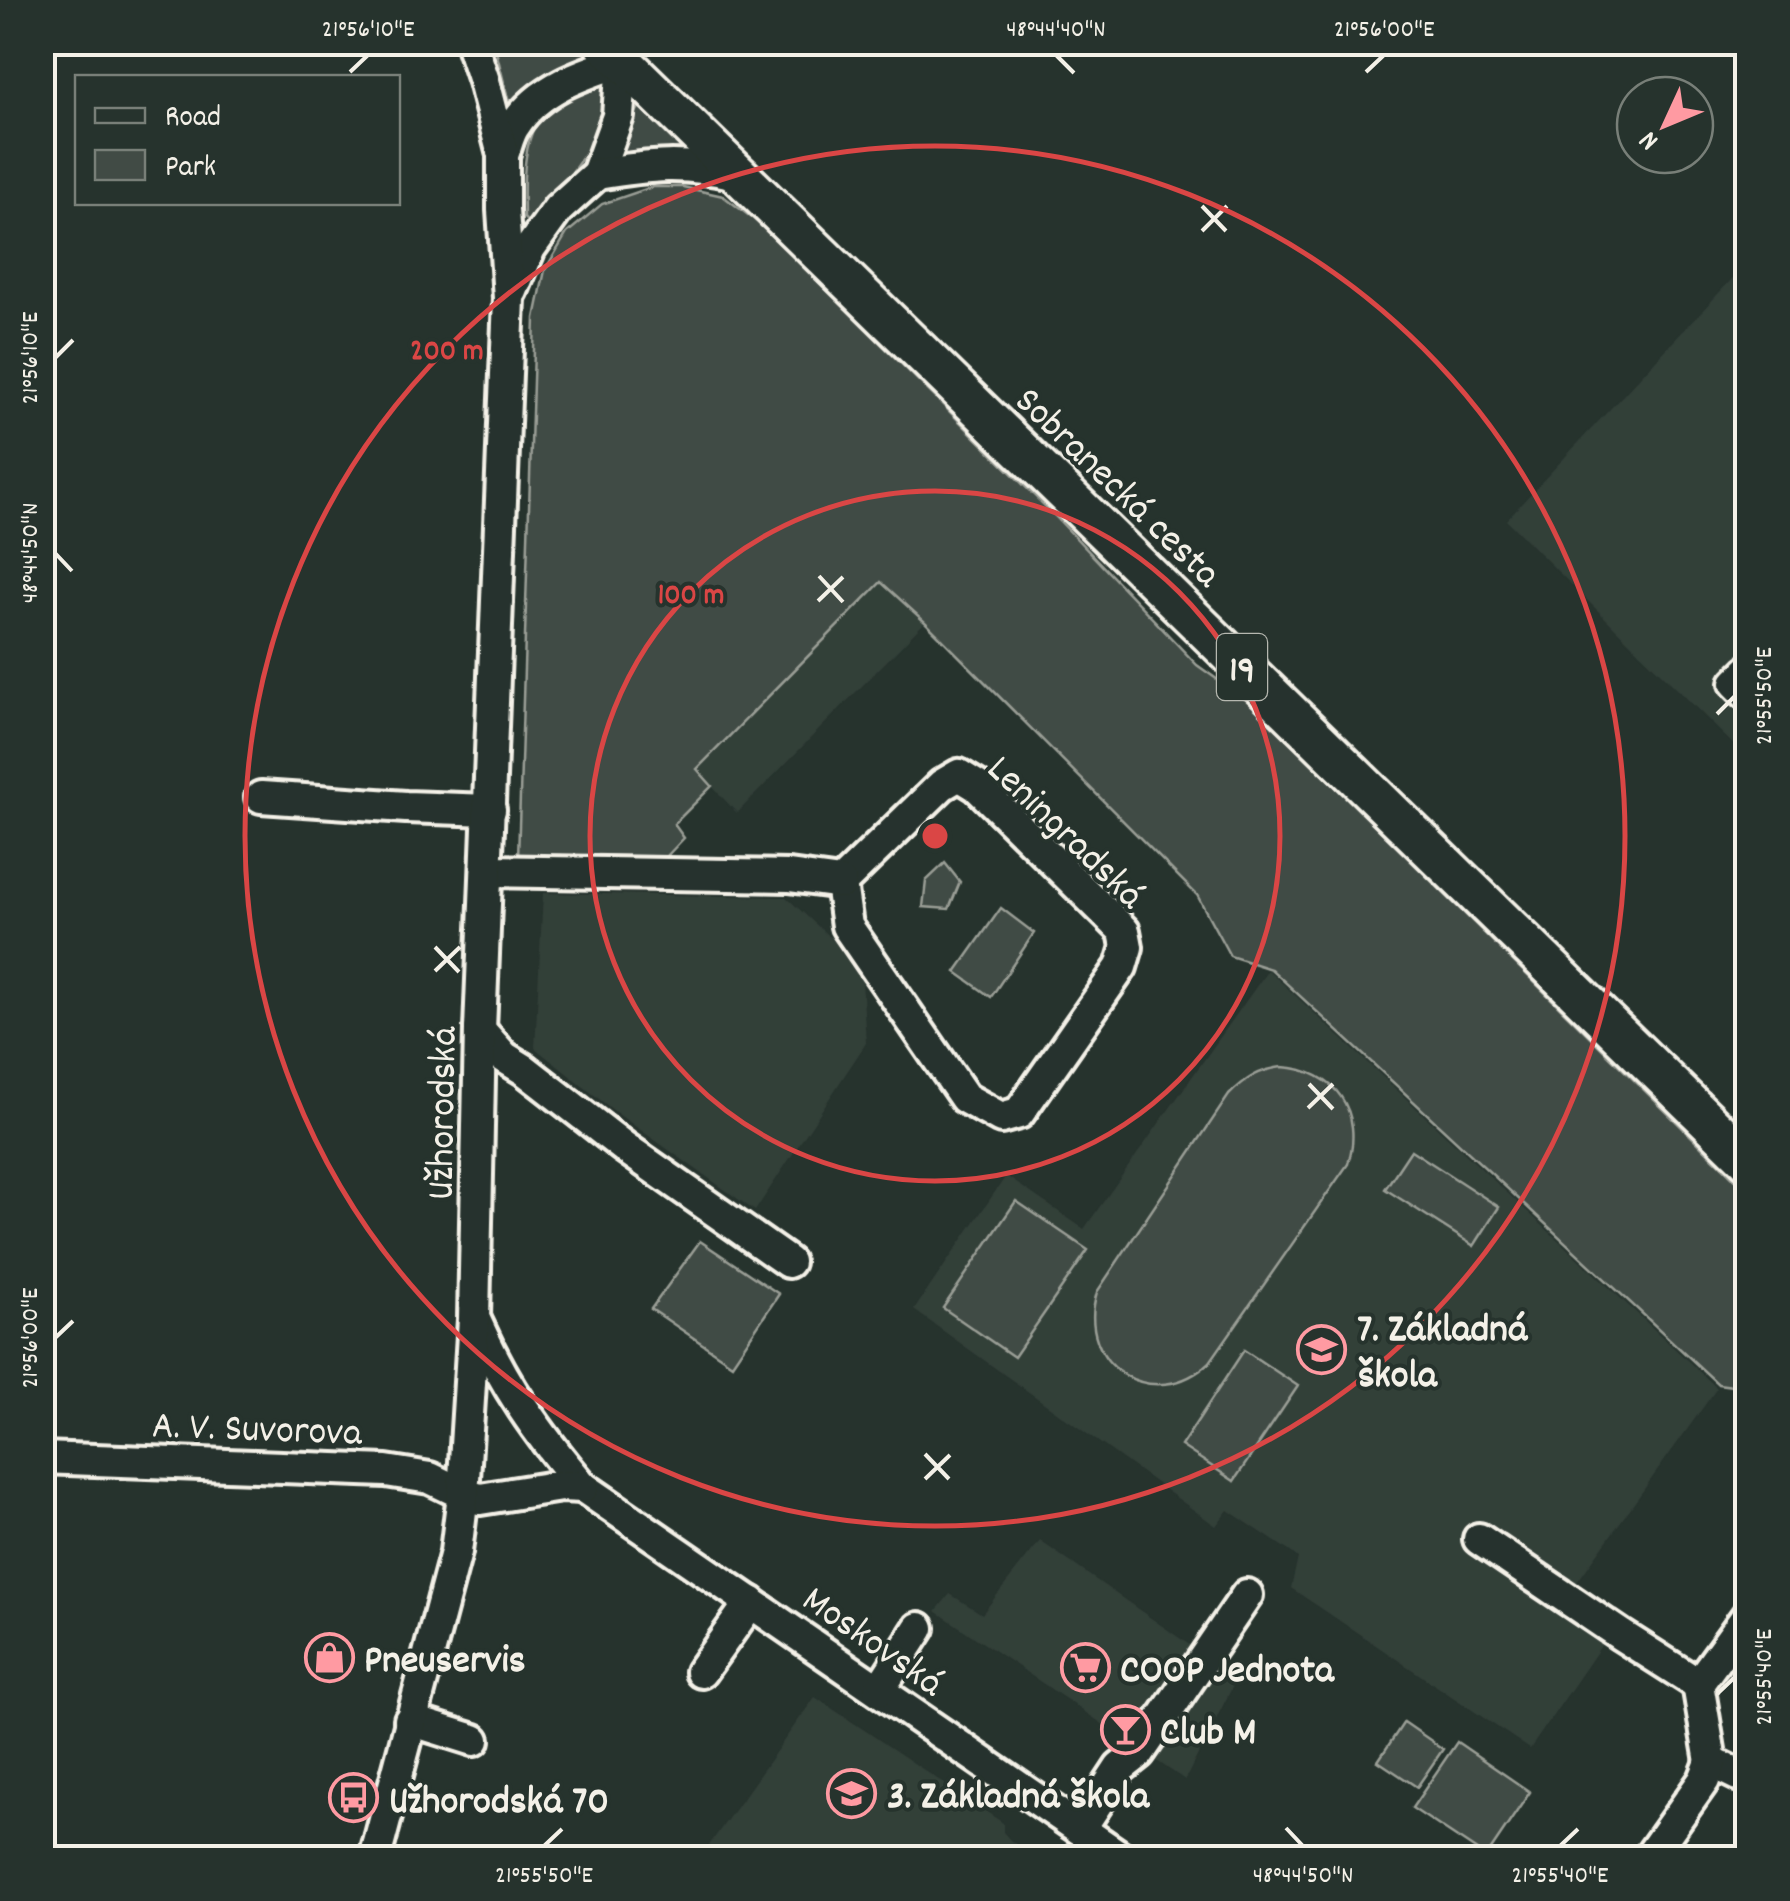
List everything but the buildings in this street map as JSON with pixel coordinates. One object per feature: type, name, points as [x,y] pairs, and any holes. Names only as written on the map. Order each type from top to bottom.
[{"type":"main road","name":"Sobranecká cesta","points":[[612,52],[1748,1160]]},
{"type":"street","name":"Užhorodská","points":[[375,1858],[456,1552],[474,1319],[480,1030],[509,298],[503,154],[471,42]]},
{"type":"street","name":"Užhorodská","points":[[503,154],[512,128],[533,102],[612,52],[618,116],[597,174],[558,209],[530,248],[509,298]]},
{"type":"street","points":[[597,174],[643,166],[686,165],[738,174]]},
{"type":"street","points":[[1748,671],[1736,683],[1748,694]]},
{"type":"street","name":"Leningradská","points":[[959,775],[977,786],[1124,931],[1127,947],[1120,967],[1019,1113],[1001,1118],[965,1098],[847,926],[841,883],[942,785],[959,775]]},
{"type":"street","points":[[262,797],[490,810]]},
{"type":"street","points":[[488,871],[788,876],[841,883]]},
{"type":"street","points":[[480,1030],[504,1057],[788,1262]]},
{"type":"street","name":"Moskovská","points":[[474,1319],[522,1409],[582,1487],[1122,1858]]},
{"type":"street","name":"A. V. Suvorova","points":[[42,1458],[386,1471],[430,1478],[463,1494]]},
{"type":"street","points":[[463,1494],[480,1499],[561,1486],[582,1487]]},
{"type":"street","points":[[1479,1539],[1698,1684]]},
{"type":"street","points":[[1080,1829],[1120,1768],[1139,1753],[1247,1594]]},
{"type":"street","points":[[701,1672],[751,1602]]},
{"type":"street","points":[[1649,1858],[1704,1780],[1711,1762],[1698,1684],[1748,1615]]},
{"type":"street","points":[[879,1690],[919,1628]]},
{"type":"street","points":[[410,1720],[474,1740]]},
{"type":"street","points":[[1711,1762],[1748,1780]]},
{"type":"shaded area","points":[[1747,263],[1747,758],[1506,520]]},
{"type":"shaded area","points":[[881,582],[925,622],[737,813],[696,769]]},
{"type":"shaded area","points":[[543,893],[786,897],[834,941],[862,981],[866,1043],[755,1211],[618,1114],[535,1048]]},
{"type":"shaded area","name":"7. Základná škola","points":[[1268,970],[1717,1388],[1572,1589],[1618,1621],[1530,1749],[1291,1588],[1298,1558],[1292,1553],[1228,1510],[1216,1526],[914,1310],[1006,1176],[1084,1229]]},
{"type":"shaded area","points":[[1040,1541],[1237,1678],[1185,1780],[936,1611],[950,1594],[982,1614]]},
{"type":"shaded area","name":"3. Základná škola","points":[[815,1697],[1003,1823],[1003,1832],[1010,1840],[1036,1858],[700,1858]]},
{"type":"green space","points":[[494,43],[579,43],[589,57],[549,73],[512,103]]},
{"type":"green space","points":[[607,89],[607,104],[594,139],[535,220],[528,223],[524,218],[525,161],[535,125],[559,98],[578,90]]},
{"type":"green space","points":[[640,106],[645,107],[687,152],[620,158]]},
{"type":"green space","points":[[652,187],[683,187],[723,196],[760,224],[1053,514],[1197,665],[1249,702],[1747,1191],[1747,1414],[1732,1386],[1718,1384],[1271,969],[1230,956],[1197,895],[881,582],[697,769],[712,786],[674,824],[684,838],[665,858],[652,863],[518,859],[535,318],[545,270],[567,233],[602,204]]},
{"type":"green space","points":[[945,863],[960,882],[949,909],[923,907],[926,881]]},
{"type":"green space","points":[[1001,908],[1034,933],[991,997],[956,972]]},
{"type":"green space","points":[[1282,1067],[1317,1076],[1341,1097],[1352,1127],[1348,1164],[1210,1362],[1188,1377],[1166,1384],[1144,1383],[1124,1375],[1108,1361],[1098,1342],[1093,1318],[1097,1292],[1229,1095],[1253,1076]]},
{"type":"green space","points":[[1411,1150],[1499,1207],[1474,1246],[1385,1189]]},
{"type":"green space","points":[[1016,1201],[1088,1250],[1014,1357],[943,1308]]},
{"type":"green space","points":[[700,1241],[779,1294],[732,1364],[651,1309]]},
{"type":"green space","points":[[1244,1350],[1298,1386],[1234,1481],[1181,1446]]},
{"type":"green space","points":[[1404,1722],[1443,1749],[1417,1787],[1378,1761]]},
{"type":"green space","points":[[1457,1742],[1530,1792],[1486,1857],[1412,1808]]},
{"type":"place","name":"7. Základná škola","points":[[1322,1349]]},
{"type":"place","name":"Pneuservis","points":[[329,1657]]},
{"type":"place","name":"COOP Jednota","points":[[1085,1667]]},
{"type":"place","name":"Club M","points":[[1125,1729]]},
{"type":"place","name":"3. Základná škola","points":[[852,1793]]},
{"type":"place","name":"Užhorodská 70","points":[[354,1798]]}]
